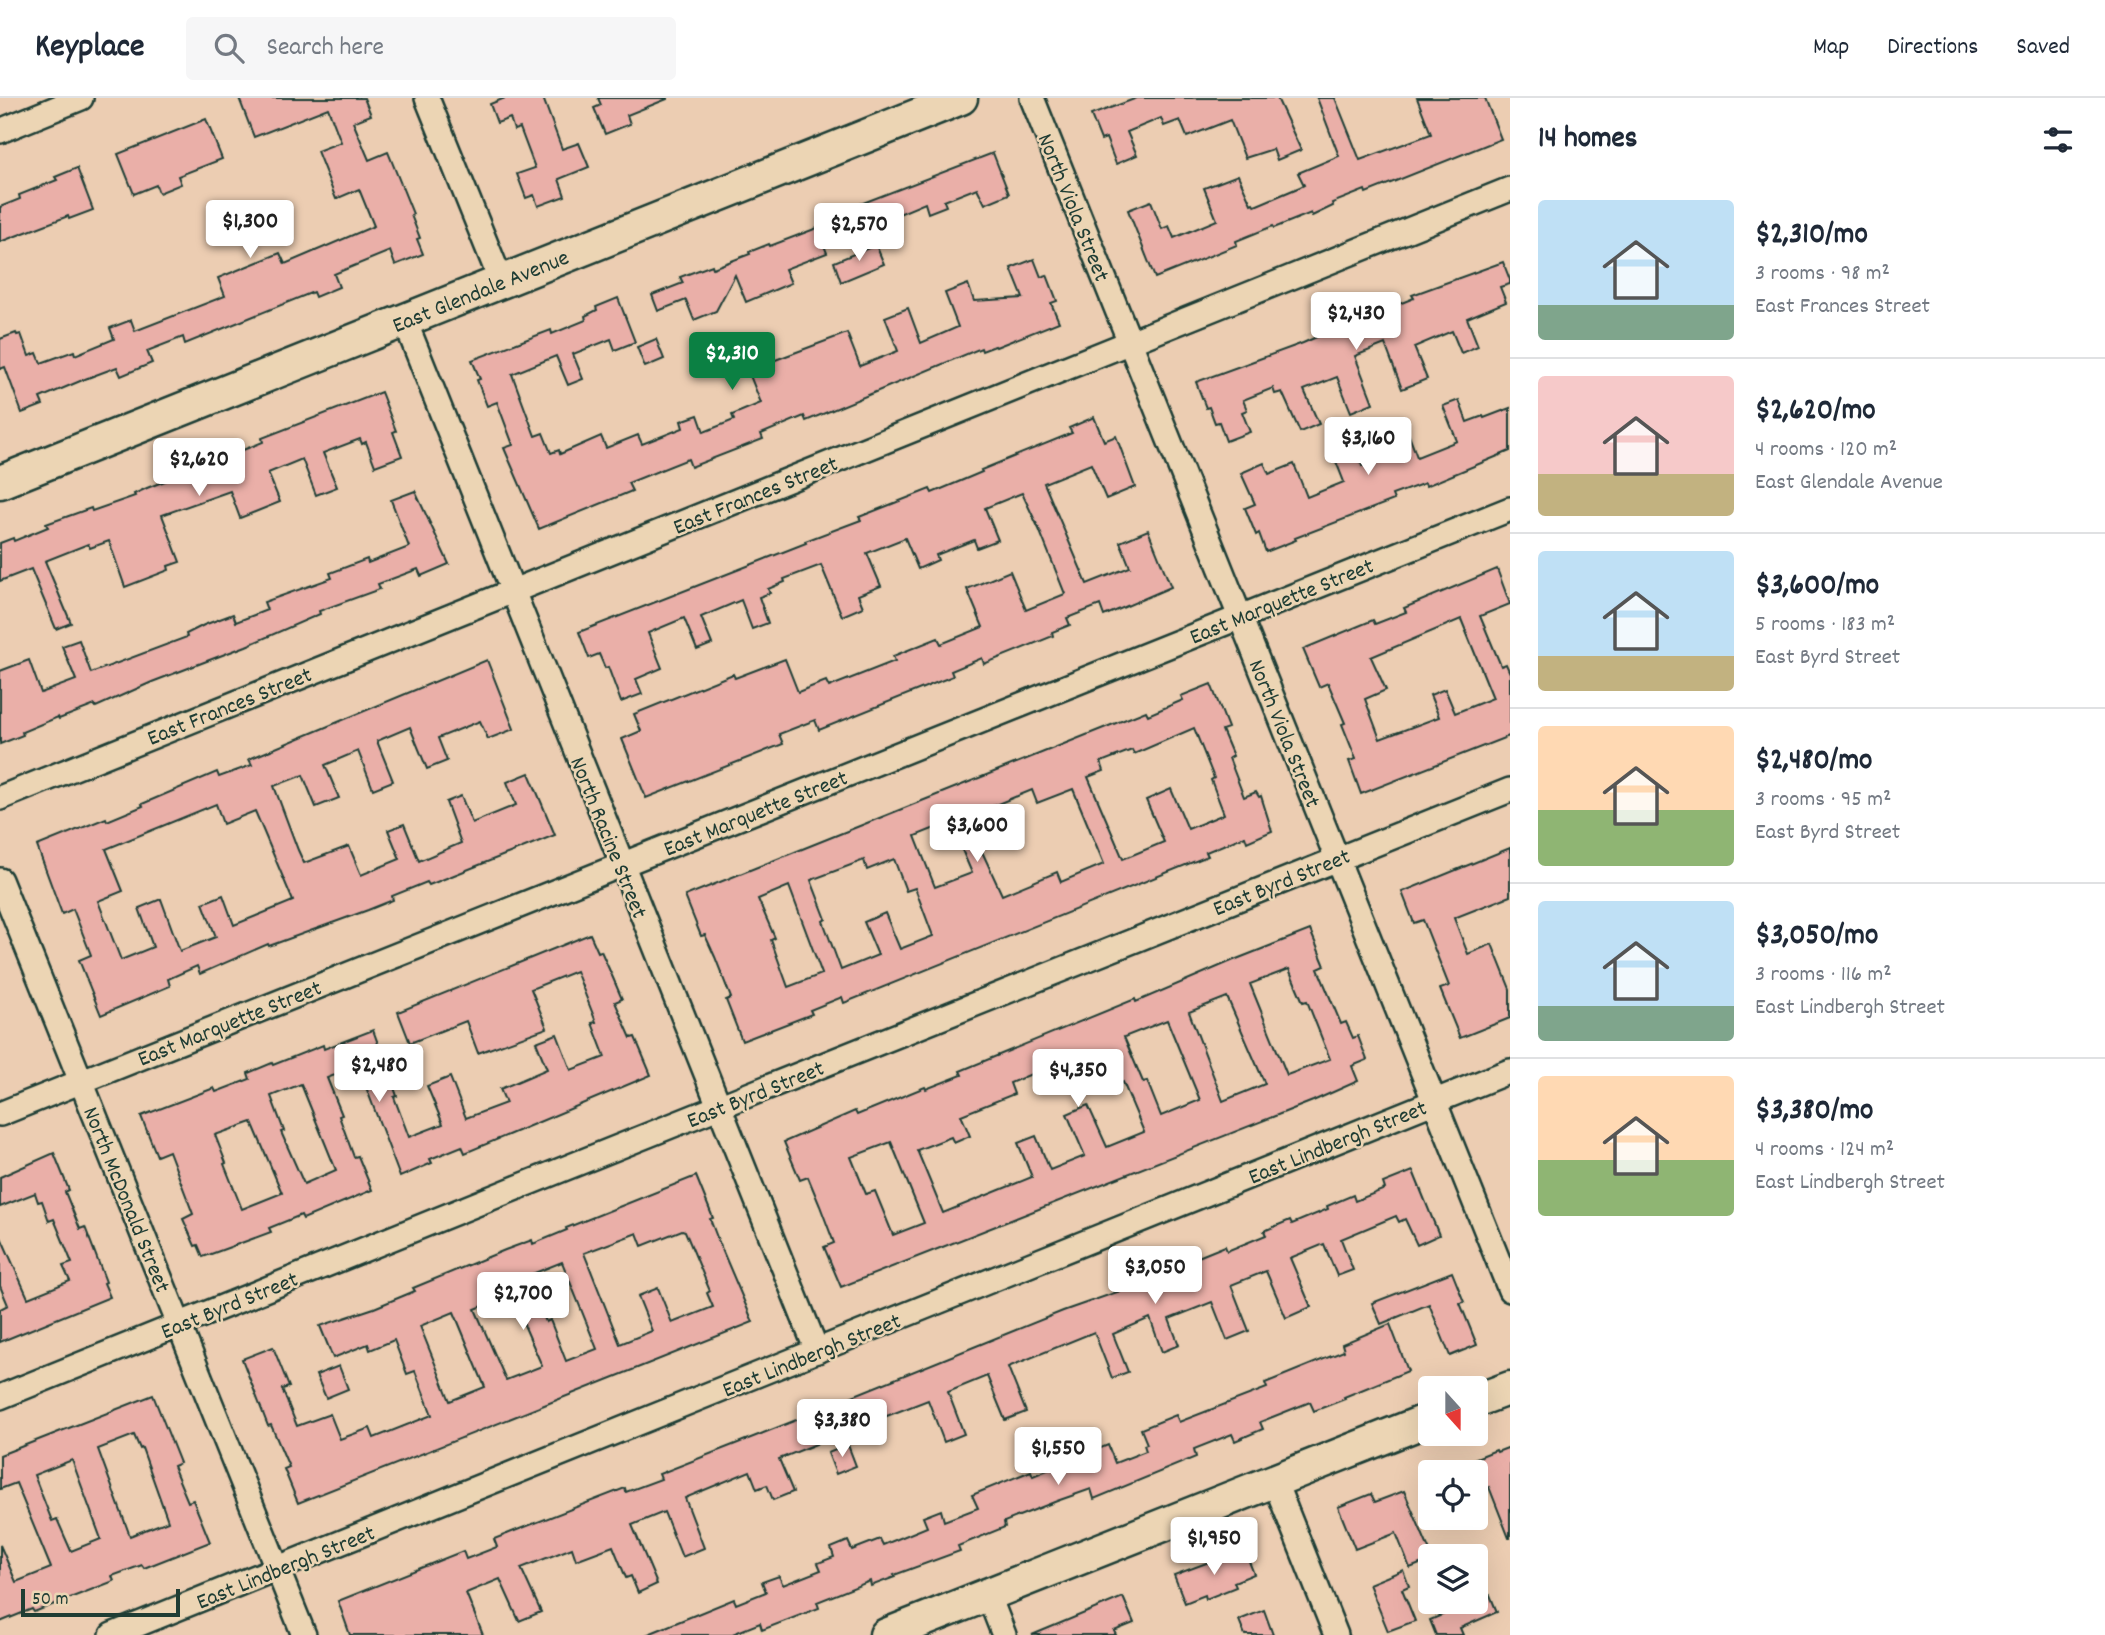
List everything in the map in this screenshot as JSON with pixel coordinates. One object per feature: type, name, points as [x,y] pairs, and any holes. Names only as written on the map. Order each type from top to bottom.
[{"type":"street","points":[[0,131],[82,98]]},
{"type":"street","points":[[427,98],[501,281]]},
{"type":"street","name":"East Glendale Avenue","points":[[0,482],[961,98]]},
{"type":"street","name":"North Viola Street","points":[[1032,98],[1510,1290]]},
{"type":"street","name":"East Frances Street","points":[[0,798],[1510,190]]},
{"type":"street","name":"North Racine Street","points":[[405,321],[817,1351]]},
{"type":"street","name":"East Marquette Street","points":[[0,1114],[1510,509]]},
{"type":"street","name":"East Byrd Street","points":[[0,1397],[1510,790]]},
{"type":"street","name":"North McDonald Street","points":[[0,880],[304,1635]]},
{"type":"street","name":"East Lindbergh Street","points":[[112,1635],[1510,1071]]},
{"type":"street","points":[[1488,1396],[1510,1388]]},
{"type":"street","points":[[886,1635],[1418,1424]]},
{"type":"street","points":[[1274,1480],[1336,1635]]},
{"type":"street","points":[[988,1594],[1004,1635]]},
{"type":"building","points":[[239,98],[364,98],[371,115],[353,122],[369,160],[388,152],[413,214],[411,215],[420,238],[417,239],[423,254],[395,265],[390,251],[334,274],[339,287],[315,297],[313,292],[185,344],[183,337],[147,351],[152,363],[121,376],[117,367],[85,379],[40,398],[43,405],[22,413],[5,367],[0,369],[0,339],[16,333],[21,334],[29,356],[37,353],[41,363],[74,351],[75,355],[114,339],[110,328],[131,320],[135,331],[225,296],[218,278],[280,253],[285,264],[374,226],[359,189],[336,199],[317,151],[341,142],[328,108],[254,137]]},
{"type":"building","points":[[505,98],[543,98],[562,149],[579,143],[589,167],[559,179],[565,196],[538,206],[534,195],[526,198],[517,174],[535,168],[520,128],[514,130],[510,118],[497,123],[490,104]]},
{"type":"building","points":[[598,98],[667,99],[627,115],[630,124],[605,134],[594,108],[601,105]]},
{"type":"building","points":[[1137,98],[1277,98],[1301,150],[1277,160],[1273,149],[1245,158],[1230,120],[1187,137],[1180,120],[1164,126],[1161,118],[1127,132],[1137,155],[1116,164],[1106,138],[1101,140],[1091,115]]},
{"type":"building","points":[[1317,98],[1335,98],[1360,160],[1431,134],[1417,98],[1485,98],[1501,139],[1366,193],[1365,190],[1332,203],[1333,206],[1312,216],[1311,213],[1274,228],[1273,226],[1236,241],[1237,245],[1155,278],[1128,210],[1151,201],[1162,229],[1169,226],[1174,238],[1217,220],[1204,188],[1238,175],[1251,204],[1255,206],[1304,185],[1298,173],[1339,156]]},
{"type":"building","points":[[206,119],[222,159],[178,176],[181,184],[159,193],[156,185],[134,194],[118,154]]},
{"type":"building","points":[[993,153],[1009,194],[985,204],[977,188],[944,201],[946,206],[928,213],[925,203],[894,216],[896,222],[866,234],[855,206]]},
{"type":"building","points":[[77,168],[93,210],[69,219],[68,216],[0,242],[0,207],[20,199],[19,195],[57,180],[55,177]]},
{"type":"building","points":[[817,228],[827,253],[785,269],[791,283],[746,302],[735,275],[716,311],[694,320],[686,300],[658,311],[652,295],[683,283],[680,277],[712,265],[713,268],[769,244],[770,246]]},
{"type":"building","points":[[876,245],[884,264],[841,282],[834,262]]},
{"type":"building","points":[[1034,259],[1041,277],[1047,275],[1057,301],[1051,303],[1059,322],[996,347],[982,351],[981,348],[806,421],[804,416],[761,434],[763,439],[691,467],[688,459],[628,483],[632,491],[539,529],[504,448],[513,445],[497,402],[487,406],[472,360],[551,330],[552,334],[586,320],[585,316],[597,310],[596,307],[618,298],[635,342],[615,350],[611,339],[573,354],[583,379],[568,385],[556,356],[512,374],[535,436],[543,433],[551,453],[559,450],[560,454],[601,436],[606,448],[638,435],[642,444],[683,428],[681,421],[698,415],[704,432],[734,420],[732,415],[761,403],[749,373],[770,362],[847,333],[860,366],[898,351],[885,317],[908,308],[921,343],[958,327],[945,293],[968,284],[974,301],[1023,298],[1011,268]]},
{"type":"building","points":[[1503,262],[1510,280],[1510,284],[1500,287],[1506,302],[1467,318],[1478,346],[1461,353],[1452,331],[1414,347],[1427,379],[1402,389],[1385,344],[1355,356],[1373,403],[1351,412],[1337,377],[1304,390],[1319,424],[1300,432],[1282,392],[1275,394],[1273,388],[1243,400],[1247,410],[1242,412],[1250,432],[1226,441],[1219,422],[1215,423],[1209,407],[1206,408],[1196,382],[1303,343],[1373,312],[1374,314],[1414,298],[1412,295]]},
{"type":"building","points":[[656,339],[664,359],[645,367],[637,347]]},
{"type":"building","points":[[381,392],[402,456],[375,466],[366,442],[362,444],[360,439],[323,453],[337,487],[316,495],[302,459],[268,473],[280,502],[240,518],[230,491],[162,515],[180,562],[168,566],[169,570],[125,587],[109,541],[90,548],[88,544],[45,561],[71,623],[56,629],[31,569],[0,581],[0,543],[13,538],[14,541],[48,527],[46,524],[91,508],[92,511],[135,496],[134,494],[147,488],[263,442],[262,438]]},
{"type":"building","points":[[1459,400],[1467,422],[1510,408],[1510,451],[1426,486],[1425,483],[1392,495],[1394,500],[1266,552],[1245,508],[1255,504],[1241,473],[1264,463],[1269,474],[1294,464],[1307,497],[1344,482],[1328,441],[1349,433],[1362,466],[1397,452],[1388,428],[1404,422],[1417,457],[1457,441],[1443,406]]},
{"type":"building","points":[[1094,417],[1104,441],[1116,436],[1135,487],[1106,499],[1091,464],[1044,483],[1087,584],[1130,567],[1120,542],[1148,530],[1171,587],[1104,616],[1100,605],[1067,618],[1070,625],[1052,632],[1053,636],[984,664],[982,658],[951,671],[953,676],[819,730],[815,720],[779,734],[783,744],[646,798],[622,739],[641,731],[634,714],[733,674],[735,678],[785,659],[798,692],[826,681],[829,687],[895,661],[893,656],[938,638],[941,644],[983,627],[967,589],[1010,571],[1026,610],[1065,594],[1039,529],[1022,493],[985,508],[998,540],[977,548],[974,540],[936,555],[938,560],[918,569],[905,538],[867,553],[881,586],[858,595],[863,607],[842,616],[821,565],[784,579],[785,582],[768,589],[770,593],[759,597],[768,623],[752,629],[741,600],[701,617],[712,644],[697,650],[684,618],[648,633],[662,668],[636,679],[642,694],[621,702],[608,667],[605,668],[599,654],[589,658],[579,632],[806,543],[805,541],[861,520],[859,517],[930,489],[932,493],[1072,433],[1069,428]]},
{"type":"building","points":[[415,491],[449,564],[421,576],[418,569],[378,584],[380,589],[319,611],[320,614],[246,646],[96,707],[95,705],[59,719],[58,717],[0,744],[0,671],[29,660],[41,693],[76,680],[62,646],[79,640],[91,673],[187,637],[186,634],[204,625],[233,614],[236,622],[267,610],[264,602],[332,578],[330,573],[367,559],[368,563],[409,547],[391,500]]},
{"type":"building","points":[[1497,569],[1510,604],[1480,616],[1501,666],[1506,664],[1510,673],[1510,738],[1509,736],[1361,794],[1349,761],[1356,759],[1342,724],[1345,723],[1328,683],[1319,687],[1303,649],[1373,620],[1375,624],[1406,612],[1404,608]],"holes":[[[1461,619],[1493,698],[1455,713],[1445,689],[1430,695],[1439,717],[1380,739],[1365,699],[1386,690],[1371,657]]]},
{"type":"building","points":[[487,660],[514,729],[488,739],[480,721],[438,738],[447,761],[427,769],[410,727],[377,741],[393,781],[373,789],[358,751],[325,765],[339,798],[316,807],[303,775],[274,786],[298,850],[304,863],[349,846],[361,875],[400,859],[388,830],[404,824],[419,861],[461,843],[446,802],[461,796],[472,823],[516,805],[507,782],[529,773],[555,835],[429,885],[427,882],[392,896],[393,900],[368,910],[269,946],[268,944],[200,974],[197,966],[168,979],[170,986],[101,1015],[79,960],[91,955],[73,909],[62,914],[37,846],[106,818],[107,821],[217,772],[219,777],[252,765],[249,759]],"holes":[[[216,804],[223,824],[255,811],[293,901],[234,925],[223,895],[203,903],[216,937],[180,951],[161,899],[139,908],[153,947],[121,960],[98,901],[123,891],[106,849]]]},
{"type":"building","points":[[1211,684],[1228,728],[1222,730],[1233,756],[1229,758],[1244,797],[1256,792],[1261,796],[1272,831],[1247,842],[1245,836],[1206,852],[1208,856],[844,1003],[842,997],[810,1010],[812,1014],[742,1041],[726,1000],[731,998],[715,957],[705,935],[701,936],[685,896],[1146,711],[1148,715],[1183,700],[1181,696]],"holes":[[[1194,728],[1214,778],[1211,780],[1224,814],[1188,829],[1171,789],[1146,800],[1164,842],[1123,859],[1088,777],[1104,771],[1101,762],[1132,750],[1134,754]],[[1073,789],[1104,864],[1061,882],[1057,872],[1002,895],[966,817],[1032,790],[1037,803]],[[950,822],[972,873],[935,887],[915,836]],[[894,859],[906,891],[915,888],[933,936],[900,949],[885,913],[864,922],[878,955],[841,970],[811,880],[864,860],[867,870]],[[789,886],[822,974],[788,987],[771,940],[775,938],[758,899]]]},
{"type":"building","points":[[1510,848],[1510,896],[1454,918],[1468,954],[1492,944],[1510,989],[1510,1018],[1460,1038],[1440,989],[1449,986],[1423,920],[1414,923],[1402,892]]},
{"type":"building","points":[[1310,930],[1325,966],[1318,969],[1341,1024],[1346,1022],[1353,1038],[1358,1036],[1367,1060],[1352,1066],[1358,1081],[841,1287],[824,1247],[834,1243],[820,1206],[808,1177],[800,1180],[784,1142],[855,1111],[857,1115],[962,1075],[960,1071],[1135,999],[1136,1002]],"holes":[[[1289,969],[1303,1002],[1307,1001],[1330,1059],[1287,1075],[1250,984]],[[1227,997],[1265,1084],[1223,1101],[1189,1012]],[[1167,1020],[1200,1100],[1161,1116],[1147,1081],[1143,1082],[1124,1037]],[[1069,1058],[1075,1073],[1101,1063],[1111,1087],[1123,1082],[1144,1132],[1107,1147],[1088,1105],[1067,1114],[1085,1156],[1050,1170],[1036,1136],[1018,1143],[1032,1177],[943,1213],[917,1150],[951,1137],[954,1143],[970,1136],[961,1115],[1014,1094],[1010,1083]],[[891,1142],[924,1223],[893,1235],[875,1191],[866,1194],[851,1157]]]},
{"type":"building","points":[[590,934],[598,952],[601,951],[622,999],[615,1002],[631,1038],[635,1037],[651,1075],[465,1153],[462,1146],[430,1159],[432,1163],[400,1177],[358,1066],[327,1078],[342,1115],[339,1116],[354,1157],[358,1156],[372,1190],[303,1219],[301,1215],[269,1228],[271,1232],[203,1257],[183,1219],[193,1214],[169,1151],[157,1156],[141,1116],[214,1088],[216,1092],[250,1079],[248,1073],[272,1063],[273,1065],[323,1045],[324,1049],[373,1030],[409,1137],[443,1124],[427,1086],[450,1077],[466,1118],[506,1103],[500,1089],[547,1069],[536,1042],[557,1034],[571,1070],[605,1057],[592,1023],[596,1022],[576,971],[531,989],[547,1028],[478,1053],[466,1021],[410,1043],[398,1012]],"holes":[[[301,1084],[336,1170],[304,1184],[281,1132],[284,1131],[271,1096]],[[252,1122],[282,1193],[242,1209],[215,1135]]]},
{"type":"building","points":[[54,1153],[69,1190],[65,1192],[80,1229],[85,1227],[110,1297],[0,1342],[0,1309],[8,1305],[0,1286],[0,1235],[28,1298],[70,1281],[63,1266],[72,1263],[54,1219],[49,1221],[42,1201],[38,1202],[35,1193],[0,1207],[0,1177]]},
{"type":"building","points":[[1413,1171],[1439,1235],[1417,1245],[1405,1219],[1399,1222],[1396,1216],[1341,1239],[1353,1270],[1337,1276],[1324,1244],[1290,1258],[1311,1307],[1286,1318],[1266,1271],[1231,1285],[1249,1331],[1227,1340],[1212,1302],[1169,1319],[1179,1345],[1162,1352],[1150,1318],[1113,1334],[1128,1372],[1112,1378],[1094,1332],[1008,1367],[1026,1412],[1005,1420],[987,1376],[948,1392],[964,1434],[944,1442],[928,1400],[861,1426],[850,1397],[1063,1311],[1146,1282],[1145,1279],[1225,1246],[1227,1251],[1266,1235],[1264,1231],[1290,1220],[1292,1224],[1353,1195],[1355,1201],[1385,1189],[1383,1183]]},
{"type":"building","points":[[696,1176],[713,1218],[710,1219],[718,1240],[753,1322],[298,1503],[284,1469],[289,1467],[271,1425],[268,1426],[242,1359],[273,1347],[289,1387],[282,1389],[297,1426],[330,1414],[340,1439],[370,1428],[374,1438],[432,1415],[415,1371],[407,1374],[394,1340],[370,1350],[368,1344],[333,1358],[320,1326],[374,1308],[415,1291],[413,1288],[532,1240],[533,1244],[567,1230],[566,1228]],"holes":[[[685,1231],[710,1291],[707,1293],[713,1307],[672,1323],[658,1288],[638,1296],[652,1331],[620,1344],[584,1253],[637,1233],[642,1246]],[[562,1262],[597,1349],[566,1361],[550,1320],[546,1322],[527,1276]],[[511,1295],[542,1366],[506,1380],[475,1309]],[[454,1312],[485,1387],[450,1401],[420,1326]]]},
{"type":"building","points":[[1452,1272],[1464,1302],[1460,1303],[1477,1345],[1450,1356],[1429,1304],[1381,1324],[1372,1303]]},
{"type":"building","points":[[1390,1324],[1408,1371],[1344,1397],[1345,1399],[1314,1411],[1310,1402],[1260,1422],[1263,1429],[1235,1441],[1232,1434],[1194,1449],[1196,1457],[1094,1499],[1091,1489],[1004,1522],[1005,1527],[958,1546],[960,1551],[871,1586],[870,1581],[817,1602],[819,1608],[762,1630],[760,1623],[730,1635],[646,1635],[734,1599],[736,1604],[766,1592],[762,1582],[779,1576],[783,1585],[821,1570],[818,1563],[834,1557],[831,1548],[848,1541],[852,1550],[880,1539],[883,1545],[927,1527],[923,1517],[941,1510],[944,1521],[978,1508],[972,1495],[1031,1471],[1033,1476],[1108,1445],[1115,1463],[1146,1451],[1144,1445],[1147,1444],[1141,1429],[1176,1415],[1179,1422],[1267,1388],[1265,1383],[1344,1351],[1342,1344]]},
{"type":"building","points":[[339,1366],[348,1389],[326,1398],[316,1375]]},
{"type":"building","points":[[153,1395],[180,1463],[173,1466],[188,1502],[193,1500],[210,1542],[144,1568],[142,1565],[112,1576],[114,1581],[0,1622],[0,1545],[16,1582],[51,1568],[16,1483],[0,1489],[0,1455]],"holes":[[[134,1435],[140,1449],[142,1448],[168,1521],[130,1536],[98,1449]],[[72,1460],[101,1539],[71,1551],[57,1519],[52,1521],[34,1475]]]},
{"type":"building","points":[[815,1414],[826,1440],[779,1459],[793,1492],[773,1500],[767,1485],[757,1489],[750,1471],[685,1498],[704,1548],[682,1557],[664,1512],[632,1525],[657,1584],[638,1593],[631,1576],[626,1578],[613,1546],[576,1560],[572,1548],[521,1568],[541,1612],[519,1621],[500,1579],[466,1593],[483,1635],[350,1635],[338,1601],[463,1551],[466,1559],[497,1547],[494,1539],[625,1488],[626,1492],[661,1479],[659,1474]]},
{"type":"building","points":[[848,1445],[856,1466],[836,1474],[828,1453]]},
{"type":"building","points":[[1510,1447],[1510,1538],[1488,1487],[1488,1460],[1471,1460],[1496,1450],[1497,1452]]},
{"type":"building","points":[[1404,1491],[1418,1524],[1418,1530],[1421,1530],[1427,1544],[1418,1544],[1418,1565],[1410,1568],[1396,1533],[1355,1549],[1338,1507],[1371,1494],[1375,1502]]},
{"type":"building","points":[[1244,1549],[1254,1574],[1234,1582],[1236,1587],[1206,1599],[1205,1595],[1185,1603],[1174,1575]]},
{"type":"building","points":[[1403,1570],[1409,1586],[1402,1589],[1415,1621],[1388,1631],[1369,1584]]},
{"type":"building","points":[[1490,1595],[1497,1612],[1460,1628],[1463,1635],[1436,1635],[1430,1620],[1444,1614],[1488,1614]]},
{"type":"building","points":[[1123,1597],[1134,1623],[1114,1631],[1116,1635],[1032,1635]]},
{"type":"building","points":[[1264,1610],[1273,1635],[1245,1635],[1239,1620]]}]
